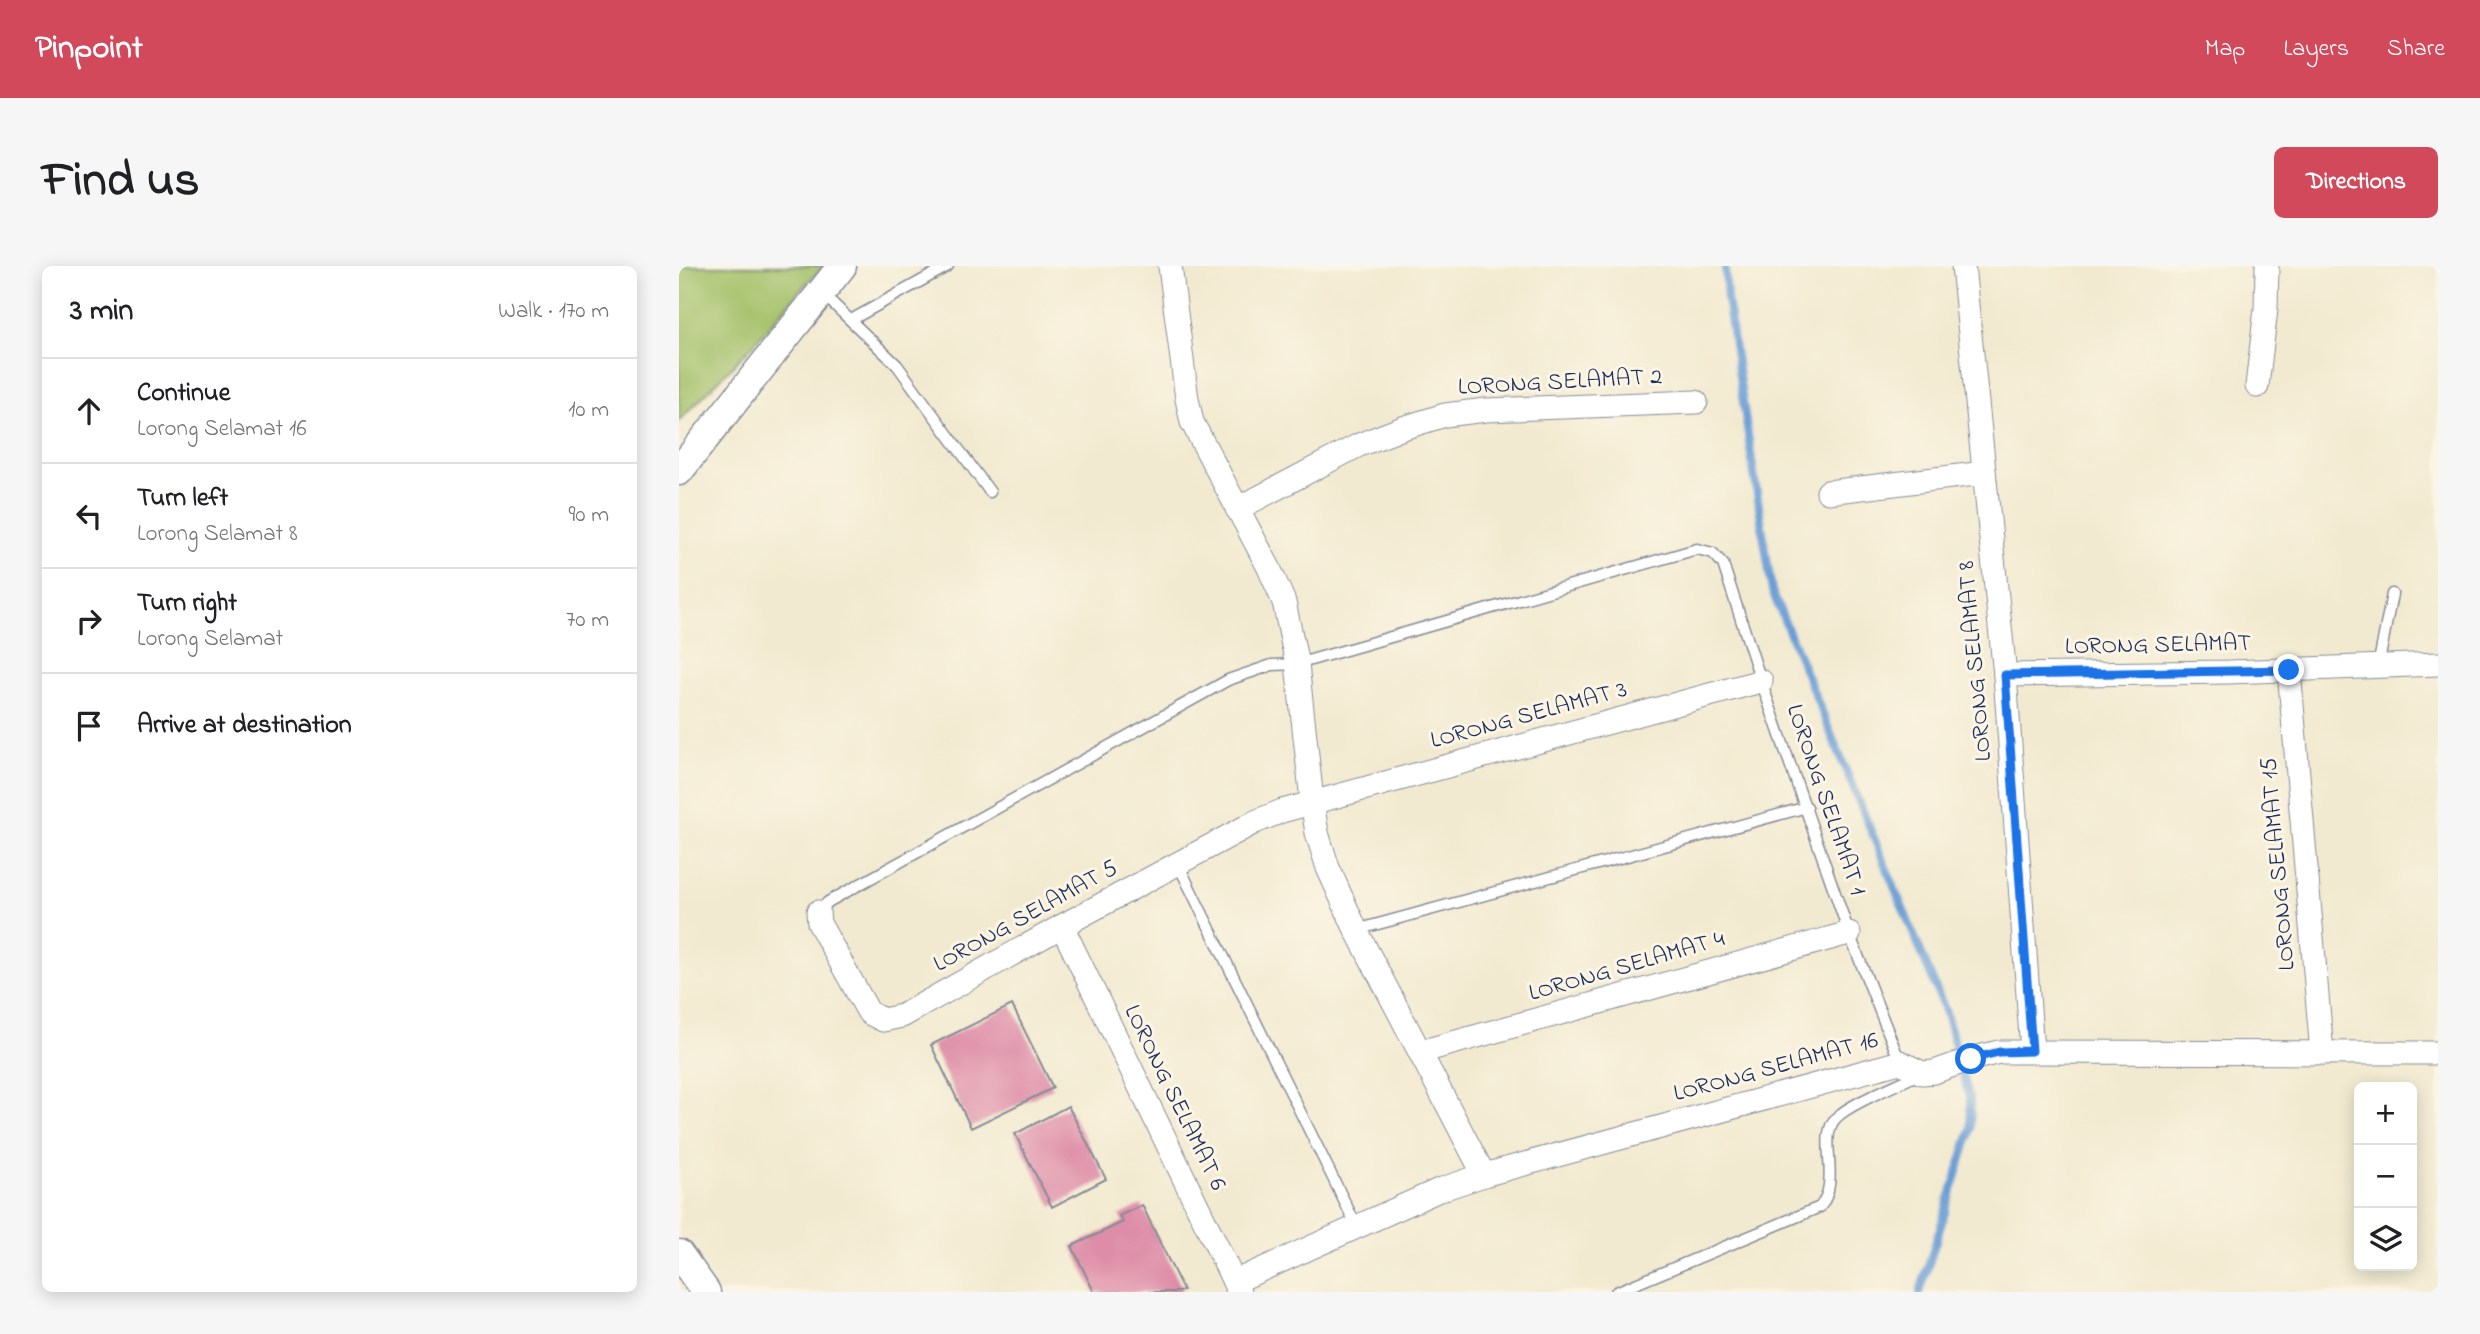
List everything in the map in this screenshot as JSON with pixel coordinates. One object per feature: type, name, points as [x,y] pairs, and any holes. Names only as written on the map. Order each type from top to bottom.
[{"type":"street","points":[[1170,266],[1192,422],[1269,568],[1284,602],[1297,664],[1317,833],[1328,867],[1356,930],[1484,1175]]},
{"type":"street","name":"LORONG SELAMAT 8","points":[[1963,266],[2005,675],[2032,1051]]},
{"type":"street","points":[[2257,387],[2266,309],[2267,266]]},
{"type":"street","points":[[679,471],[831,275]]},
{"type":"street","name":"LORONG SELAMAT 2","points":[[1237,509],[1359,445],[1445,415],[1486,410],[1696,402]]},
{"type":"street","points":[[1828,492],[1984,473]]},
{"type":"street","name":"LORONG SELAMAT","points":[[2005,675],[2289,670],[2438,664]]},
{"type":"street","name":"LORONG SELAMAT 15","points":[[2289,670],[2322,1053]]},
{"type":"street","name":"LORONG SELAMAT 3","points":[[1312,802],[1761,681]]},
{"type":"street","name":"LORONG SELAMAT 5","points":[[818,912],[819,923],[869,1013],[883,1020],[902,1016],[1255,822],[1312,802]]},
{"type":"street","name":"LORONG SELAMAT 6","points":[[1062,926],[1236,1287]]},
{"type":"street","name":"LORONG SELAMAT 4","points":[[1420,1052],[1849,933]]},
{"type":"street","points":[[1922,1073],[1946,1069],[1999,1052],[2438,1053]]},
{"type":"street","name":"LORONG SELAMAT 16","points":[[1236,1287],[1357,1227],[1440,1190],[1484,1175],[1900,1062],[1922,1073]]},
{"type":"street","points":[[679,1254],[706,1292]]},
{"type":"lane","points":[[851,320],[948,266]]},
{"type":"lane","points":[[831,275],[851,320],[897,365],[990,492]]},
{"type":"lane","name":"LORONG SELAMAT 1","points":[[1297,664],[1697,549],[1713,553],[1723,565],[1849,933],[1900,1062]]},
{"type":"lane","points":[[2378,667],[2392,594]]},
{"type":"lane","points":[[818,912],[828,902],[1228,680],[1272,665],[1297,664]]},
{"type":"lane","points":[[1356,930],[1807,807]]},
{"type":"lane","points":[[1178,863],[1357,1227]]},
{"type":"lane","points":[[1616,1292],[1820,1207],[1828,1197],[1831,1167],[1828,1138],[1829,1128],[1835,1118],[1922,1073]]},
{"type":"green space","points":[[679,266],[824,266],[753,345],[679,421]]},
{"type":"building","points":[[1012,1005],[1053,1088],[971,1128],[931,1045]]},
{"type":"building","points":[[1068,1106],[1106,1179],[1052,1207],[1015,1134]]},
{"type":"building","points":[[1142,1205],[1183,1290],[1094,1292],[1072,1246],[1123,1222],[1119,1216]]},
{"type":"waterway","points":[[1725,266],[1727,298],[1772,591],[1945,1010],[1970,1100],[1971,1129],[1920,1292]]},
{"type":"route","points":[[1971,1059],[1999,1052],[2032,1051],[2005,675],[2289,670]]}]
